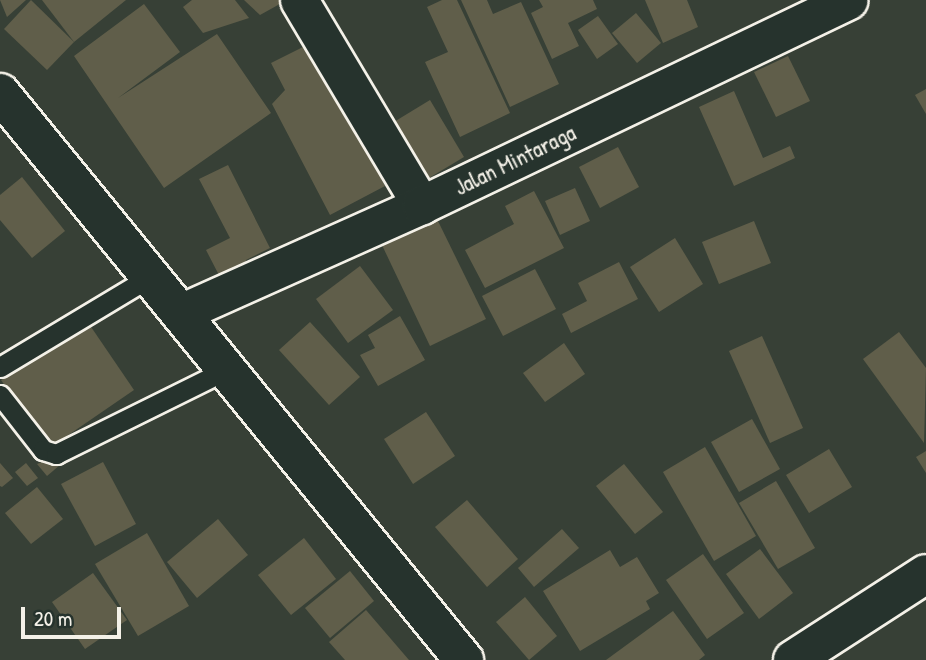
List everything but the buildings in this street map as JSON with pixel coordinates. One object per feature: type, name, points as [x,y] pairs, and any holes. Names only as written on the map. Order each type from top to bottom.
[{"type":"street","points":[[299,0],[421,205]]},
{"type":"street","name":"Jalan Mintaraga","points":[[180,313],[421,205],[848,0]]},
{"type":"street","points":[[4,106],[180,313],[464,660]]},
{"type":"street","points":[[793,660],[926,574]]},
{"type":"lane","points":[[0,367],[150,277]]},
{"type":"lane","points":[[0,395],[43,450],[56,454],[226,370]]}]
